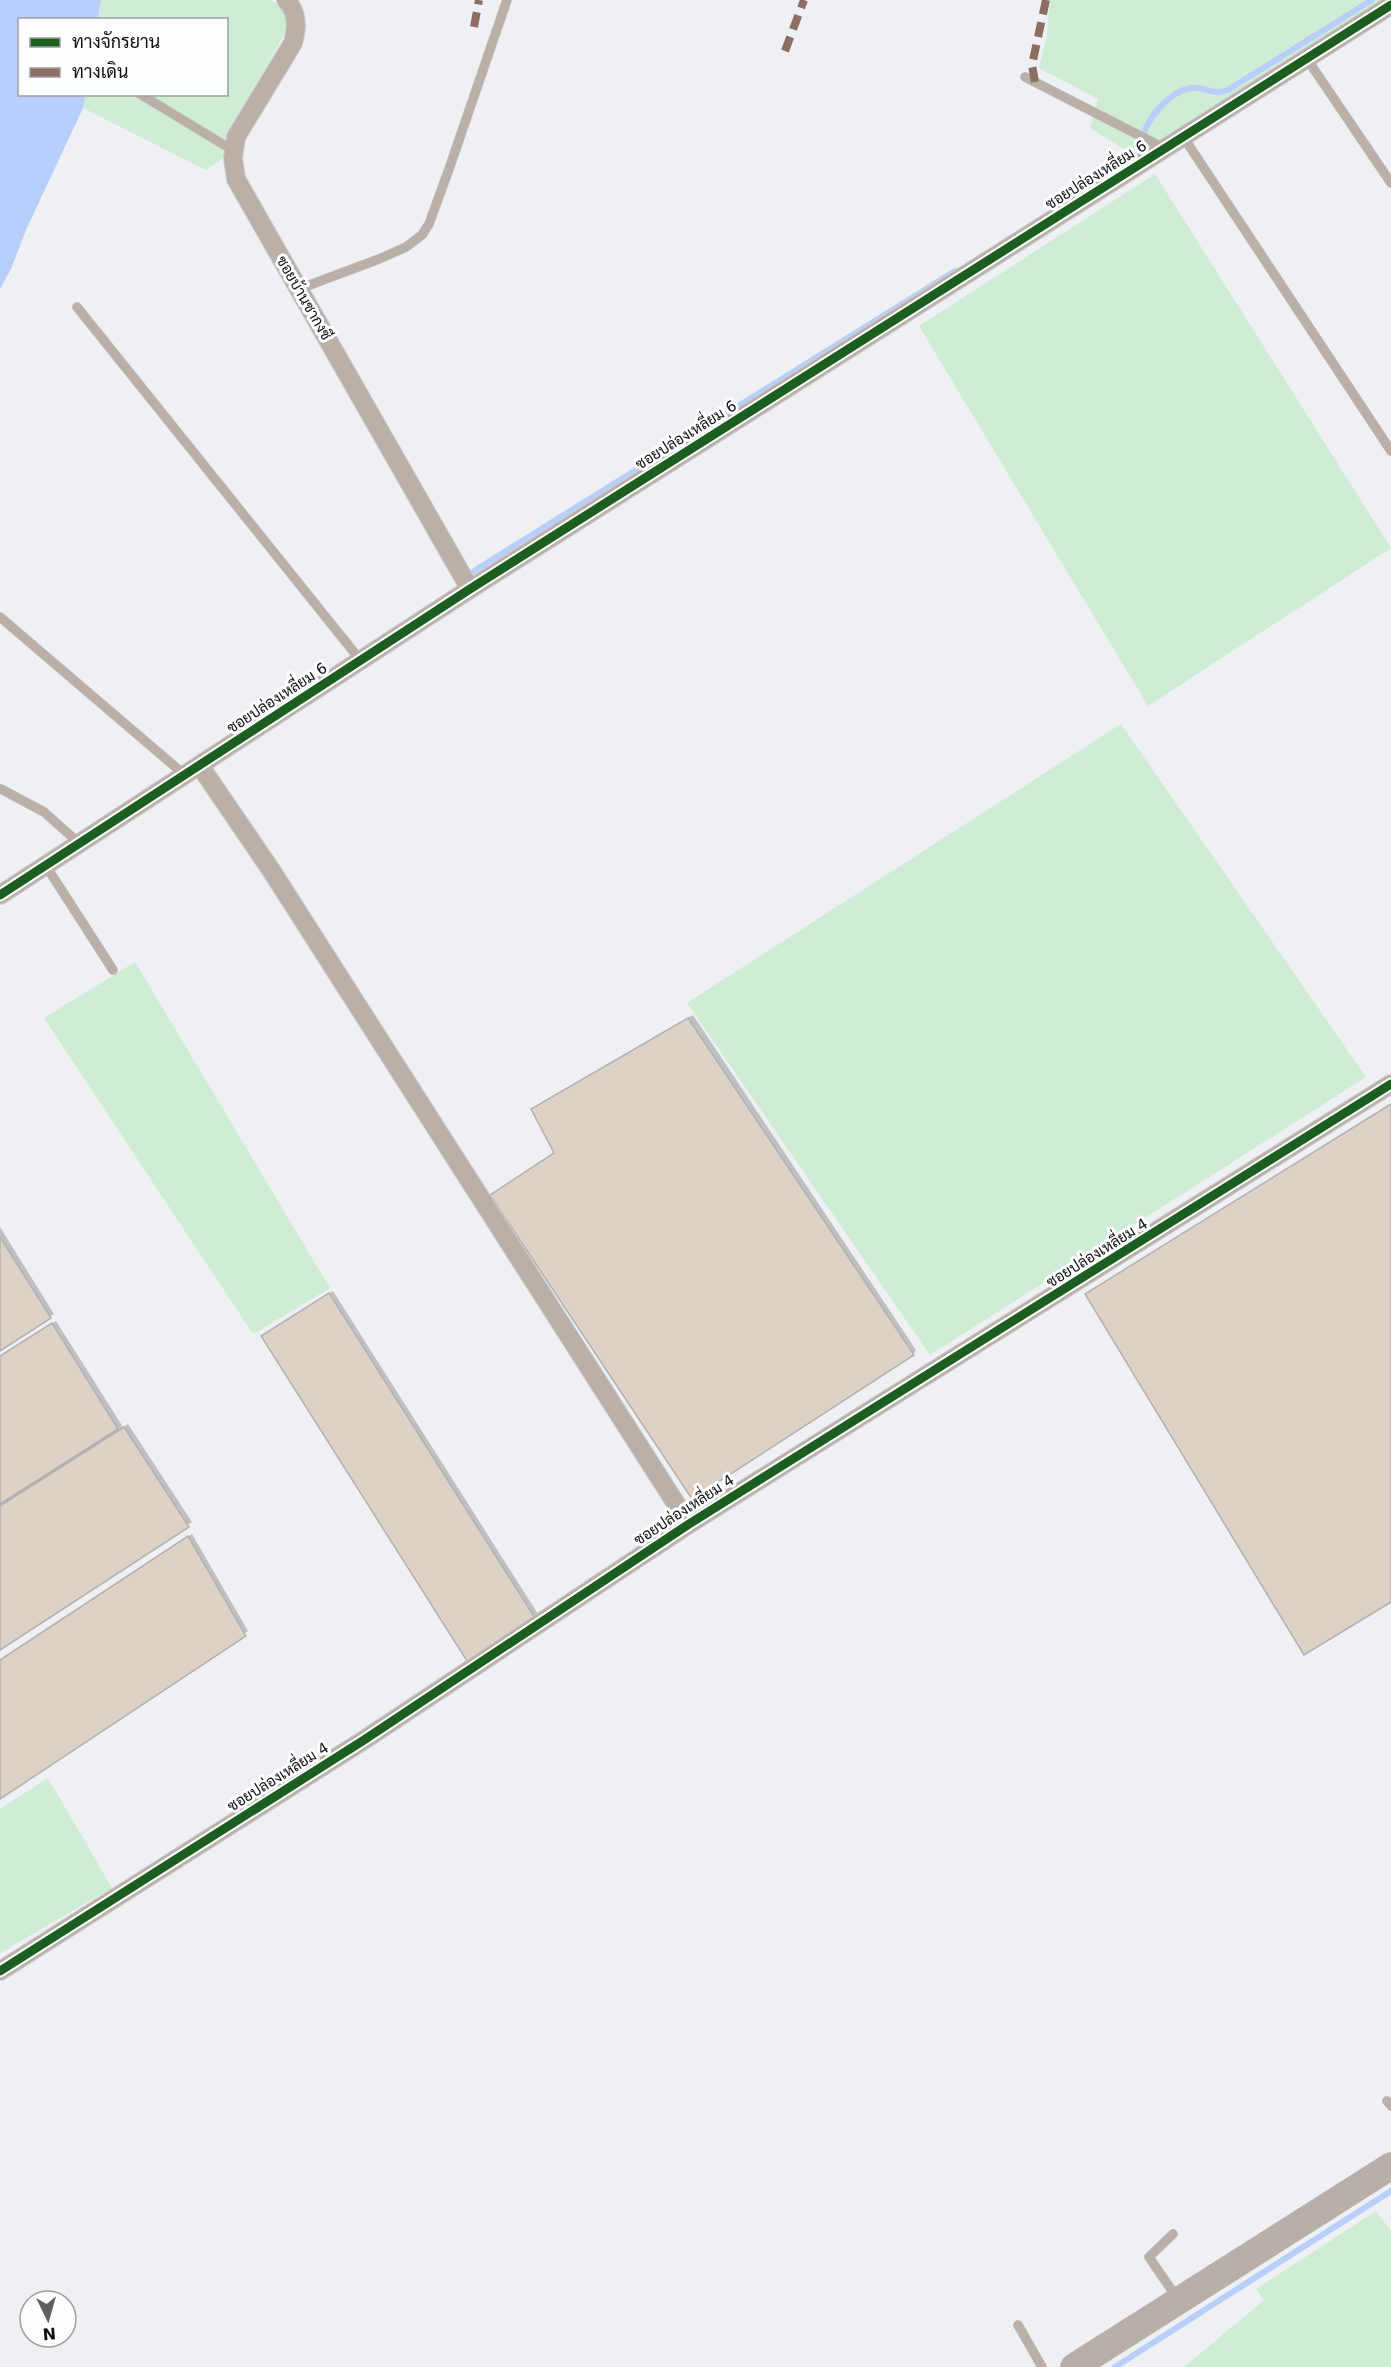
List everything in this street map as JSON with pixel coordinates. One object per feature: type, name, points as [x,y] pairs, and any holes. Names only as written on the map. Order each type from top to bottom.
[{"type":"street","name":"ซอยบ้านซากงซี","points":[[286,0],[295,14],[296,33],[293,43],[237,137],[233,158],[236,179],[470,589]]},
{"type":"street","name":"ซอยปล่องเหลี่ยม 6","points":[[0,895],[470,589],[1391,5]]},
{"type":"street","points":[[193,771],[271,870],[689,1524]]},
{"type":"street","name":"ซอยปล่องเหลี่ยม 4","points":[[0,1971],[364,1740],[689,1524],[1391,1084]]},
{"type":"street","points":[[1074,2367],[1390,2168]]},
{"type":"lane","points":[[299,289],[379,259],[406,247],[422,236],[429,224],[449,169],[507,0]]},
{"type":"lane","points":[[1307,59],[1391,183]]},
{"type":"lane","points":[[1025,77],[1165,149]]},
{"type":"lane","points":[[143,96],[234,151]]},
{"type":"lane","points":[[1184,138],[1391,451]]},
{"type":"lane","points":[[77,307],[361,661]]},
{"type":"lane","points":[[0,617],[193,771]]},
{"type":"lane","points":[[1,789],[44,812],[80,844]]},
{"type":"lane","points":[[46,866],[113,970]]},
{"type":"lane","points":[[1173,2234],[1149,2257],[1179,2300]]},
{"type":"lane","points":[[1018,2325],[1042,2367]]},
{"type":"green space","points":[[101,0],[271,0],[282,7],[291,22],[229,135],[223,158],[206,170],[83,108],[86,96],[228,96],[228,18],[98,18]]},
{"type":"green space","points":[[1050,0],[1388,0],[1164,142],[1130,153],[1090,128],[1098,99],[1039,68],[1047,35]]},
{"type":"green space","points":[[1155,174],[1391,548],[1148,706],[919,326]]},
{"type":"green space","points":[[1121,724],[1366,1077],[930,1355],[687,1003]]},
{"type":"green space","points":[[135,962],[330,1288],[253,1334],[44,1018]]},
{"type":"green space","points":[[48,1778],[112,1888],[0,1953],[0,1809]]},
{"type":"green space","points":[[1376,2211],[1391,2231],[1391,2367],[1184,2367],[1264,2300],[1256,2289]]},
{"type":"water","points":[[0,0],[101,0],[98,18],[18,18],[18,96],[86,96],[83,108],[0,289]]},
{"type":"building","points":[[688,1018],[914,1355],[692,1499],[490,1195],[554,1153],[531,1109]]},
{"type":"building","points":[[1391,1104],[1391,1602],[1304,1655],[1085,1294]]},
{"type":"building","points":[[0,1237],[51,1318],[0,1351]]},
{"type":"building","points":[[329,1293],[535,1618],[467,1661],[261,1336]]},
{"type":"building","points":[[52,1323],[118,1429],[0,1504],[0,1356]]},
{"type":"building","points":[[124,1427],[189,1527],[0,1650],[0,1506]]},
{"type":"building","points":[[188,1536],[246,1636],[0,1799],[0,1660]]},
{"type":"waterway","points":[[1134,159],[1139,156],[1145,131],[1153,115],[1171,97],[1191,88],[1217,92],[1228,90],[1372,0]]},
{"type":"waterway","points":[[474,571],[955,271]]},
{"type":"waterway","points":[[1115,2367],[1391,2191]]},
{"type":"marked path","points":[[474,27],[479,0]]},
{"type":"marked path","points":[[785,51],[804,0]]},
{"type":"marked path","points":[[1035,82],[1032,65],[1046,0]]},
{"type":"cycle path","points":[[0,895],[470,589],[1391,5]]},
{"type":"cycle path","points":[[0,1971],[364,1740],[689,1524],[1391,1084]]}]
